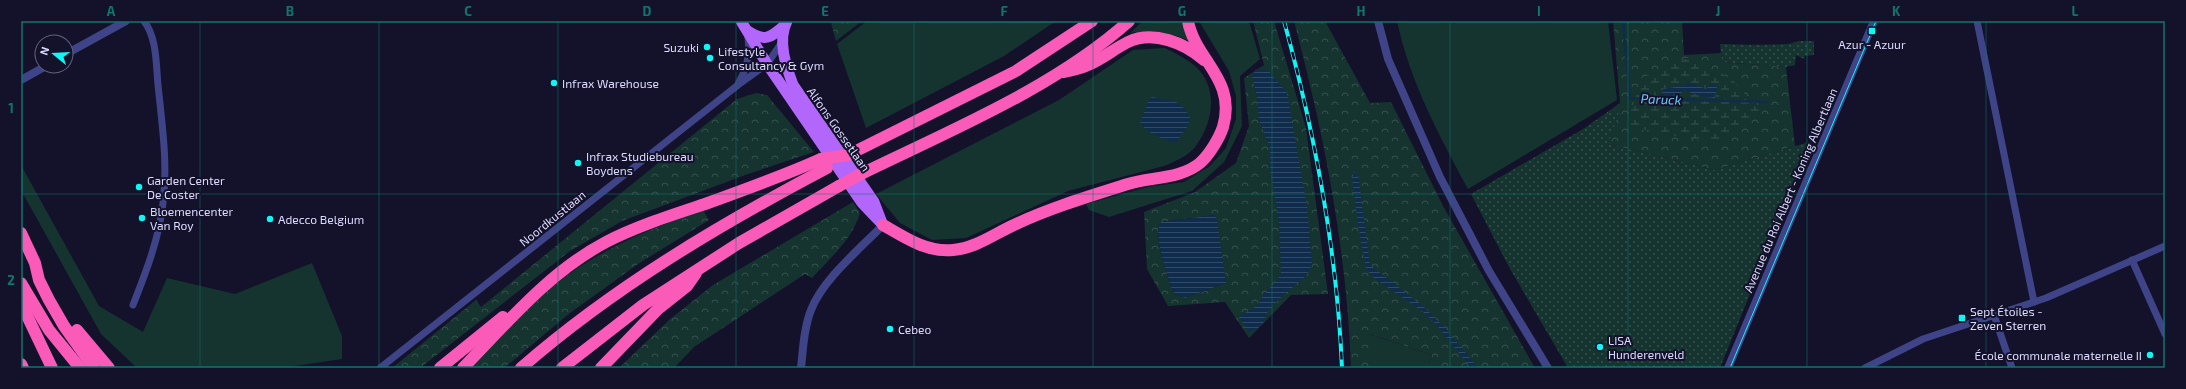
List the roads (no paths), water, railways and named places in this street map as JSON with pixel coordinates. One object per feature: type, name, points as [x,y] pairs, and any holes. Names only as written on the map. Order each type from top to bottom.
[{"type":"highway","points":[[463,368],[542,288],[574,262],[606,242],[666,218],[848,155],[1016,71],[1069,38],[1092,21]]},
{"type":"highway","points":[[562,368],[642,305],[700,267],[799,207],[861,174],[1014,98],[1090,52],[1129,21]]},
{"type":"highway","points":[[883,225],[912,242],[931,248],[951,250],[966,248],[991,238],[1014,225],[1078,199],[1132,183],[1180,174],[1200,163],[1216,141],[1223,127],[1225,99],[1220,81],[1193,36],[1188,21]]},
{"type":"highway","points":[[1052,76],[1088,66],[1129,41],[1146,38],[1162,39],[1177,43],[1195,52],[1210,64]]},
{"type":"highway","points":[[521,368],[574,324],[670,257],[824,164]]},
{"type":"highway","points":[[21,233],[35,263],[81,336],[109,368]]},
{"type":"highway","points":[[35,263],[39,280],[49,300],[64,326],[94,368]]},
{"type":"highway","points":[[601,368],[658,309],[687,286],[700,267]]},
{"type":"highway","points":[[21,283],[49,330],[80,368]]},
{"type":"highway","points":[[440,368],[523,300],[542,288]]},
{"type":"highway","points":[[21,303],[52,368]]},
{"type":"highway","points":[[21,364],[23,368]]},
{"type":"main road","name":"Alfons Gossetlaan","points":[[741,21],[767,64],[868,211],[883,225]]},
{"type":"main road","name":"Alfons Gossetlaan","points":[[786,24],[782,42],[785,64],[793,85],[874,202],[883,225]]},
{"type":"main road","points":[[748,31],[757,37],[767,38],[786,24]]},
{"type":"street","points":[[74,50],[126,21]]},
{"type":"street","points":[[133,305],[152,255],[163,203],[165,150],[155,51],[149,28],[144,21]]},
{"type":"street","points":[[1378,21],[1388,59],[1440,177],[1489,271],[1548,368]]},
{"type":"street","name":"Avenue du Roi Albert - Koning Albertlaan","points":[[1728,368],[1874,21]]},
{"type":"street","points":[[1978,21],[2034,302]]},
{"type":"street","points":[[738,84],[748,64],[750,52],[748,31]]},
{"type":"street","points":[[767,64],[782,42]]},
{"type":"street","name":"Noordkustlaan","points":[[380,368],[738,84],[767,64]]},
{"type":"street","points":[[21,80],[34,73]]},
{"type":"street","points":[[800,368],[806,326],[815,300],[833,277],[883,225]]},
{"type":"street","points":[[1865,368],[1923,339],[2034,302],[2086,282],[2165,246]]},
{"type":"street","points":[[2132,260],[2165,334]]},
{"type":"street","points":[[1994,315],[2012,368]]},
{"type":"water","points":[[1256,69],[1268,70],[1287,93],[1307,207],[1312,265],[1307,275],[1279,299],[1267,313],[1263,324],[1255,330],[1248,331],[1239,317],[1258,305],[1262,297],[1278,279],[1281,272],[1279,221],[1270,167],[1270,148],[1259,120],[1257,96],[1252,77]]},
{"type":"water","points":[[1691,83],[1706,89],[1711,84],[1717,86],[1715,98],[1700,96],[1684,90],[1679,95],[1675,94],[1669,99],[1662,95],[1663,89]]},
{"type":"water","points":[[1152,97],[1179,103],[1190,118],[1188,126],[1176,142],[1156,136],[1143,127],[1140,123],[1149,99]]},
{"type":"water","points":[[1354,172],[1358,175],[1370,265],[1424,307],[1445,328],[1478,368],[1471,368],[1436,324],[1422,311],[1374,278],[1366,269],[1352,178]]},
{"type":"water","points":[[1215,215],[1226,283],[1185,298],[1175,294],[1171,287],[1159,243],[1158,234],[1161,222]]},
{"type":"waterway","name":"Paruck","points":[[1623,23],[1630,98],[1768,102]]},
{"type":"tram line","points":[[1730,368],[1876,21]]},
{"type":"railway","points":[[1284,21],[1315,150],[1323,193],[1335,280],[1342,368]]},
{"type":"place","name":"Azur - Azuur","points":[[1872,31]]},
{"type":"place","name":"Suzuki","points":[[707,47]]},
{"type":"place","name":"Lifestyle Consultancy & Gym","points":[[710,58]]},
{"type":"place","name":"Infrax Warehouse","points":[[554,83]]},
{"type":"place","name":"Infrax Studiebureau Boydens","points":[[578,163]]},
{"type":"place","name":"Garden Center De Coster","points":[[139,187]]},
{"type":"place","name":"Bloemencenter Van Roy","points":[[142,218]]},
{"type":"place","name":"Adecco Belgium","points":[[270,219]]},
{"type":"place","name":"Sept Étoiles - Zeven Sterren","points":[[1962,318]]},
{"type":"place","name":"Cebeo","points":[[890,329]]},
{"type":"place","name":"LISA Hunderenveld","points":[[1600,347]]},
{"type":"place","name":"École communale maternelle II","points":[[2150,355]]}]
